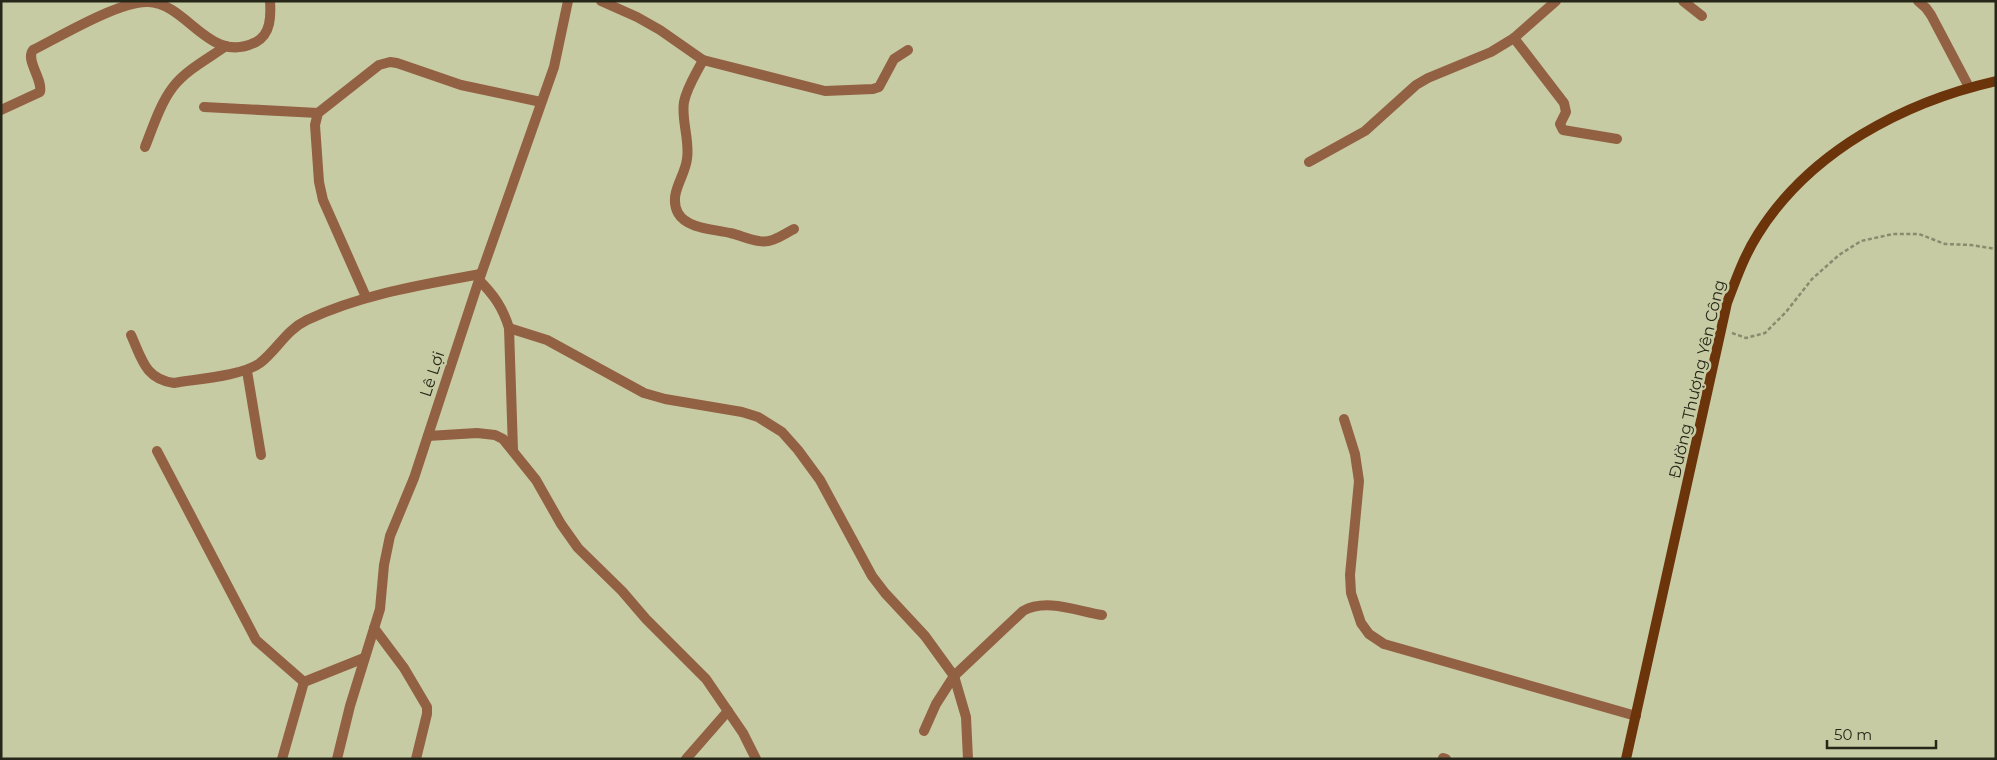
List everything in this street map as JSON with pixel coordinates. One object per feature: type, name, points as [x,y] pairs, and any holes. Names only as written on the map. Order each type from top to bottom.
[{"type":"main road","name":"Đường Thượng Yên Công","points":[[1626,759],[1727,303],[1740,268],[1758,233],[1788,195],[1818,166],[1884,121],[1937,97],[1996,81]]},
{"type":"street","points":[[1,110],[40,92],[40,83],[30,57],[33,50],[123,6],[148,2],[159,3],[169,8],[206,37],[226,46],[248,45],[258,41],[266,33],[270,23],[270,1]]},
{"type":"street","name":"Lê Lợi","points":[[337,759],[350,706],[380,610],[384,565],[390,536],[414,478],[480,277],[554,67],[568,1]]},
{"type":"street","points":[[601,1],[637,17],[660,30],[703,60],[818,90],[873,90],[882,85],[894,59],[908,50]]},
{"type":"street","points":[[1309,162],[1365,131],[1404,94],[1422,81],[1491,52],[1514,38],[1556,1]]},
{"type":"street","points":[[1682,1],[1702,16]]},
{"type":"street","points":[[1918,1],[1926,8],[1970,87]]},
{"type":"street","points":[[1514,38],[1564,103],[1566,112],[1560,124],[1563,130],[1617,139]]},
{"type":"street","points":[[145,147],[166,98],[174,86],[226,46]]},
{"type":"street","points":[[703,60],[686,94],[684,104],[687,160],[675,195],[678,213],[691,224],[737,234],[760,242],[777,238],[794,229]]},
{"type":"street","points":[[204,107],[318,113],[379,66],[390,62],[461,85],[542,102]]},
{"type":"street","points":[[318,113],[316,125],[319,182],[323,200],[366,297]]},
{"type":"street","points":[[131,335],[147,369],[154,377],[164,382],[174,383],[247,371],[268,356],[289,332],[298,325],[366,297],[480,277],[495,296],[510,328],[513,450]]},
{"type":"street","points":[[510,328],[547,340],[644,393],[665,399],[742,412],[758,417],[782,432],[820,480],[872,576],[885,593],[925,636],[954,676],[966,717],[968,759]]},
{"type":"street","points":[[247,371],[261,455]]},
{"type":"street","points":[[1344,420],[1355,454],[1359,481],[1350,575],[1351,593],[1361,623],[1369,634],[1384,644],[1636,716]]},
{"type":"street","points":[[428,436],[477,433],[495,435],[503,439],[536,480],[561,524],[578,548],[706,679],[743,733],[756,759]]},
{"type":"street","points":[[157,451],[256,640],[304,682]]},
{"type":"street","points":[[924,731],[936,704],[954,676],[1023,611],[1031,606],[1046,605],[1102,615]]},
{"type":"street","points":[[374,628],[404,668],[427,707],[416,759]]},
{"type":"street","points":[[304,682],[364,658]]},
{"type":"street","points":[[282,759],[304,682]]},
{"type":"street","points":[[686,759],[728,711]]},
{"type":"path","points":[[1722,329],[1746,338],[1765,333],[1786,312],[1812,279],[1839,255],[1861,241],[1893,234],[1920,234],[1944,244],[1971,245],[1996,249]]}]
